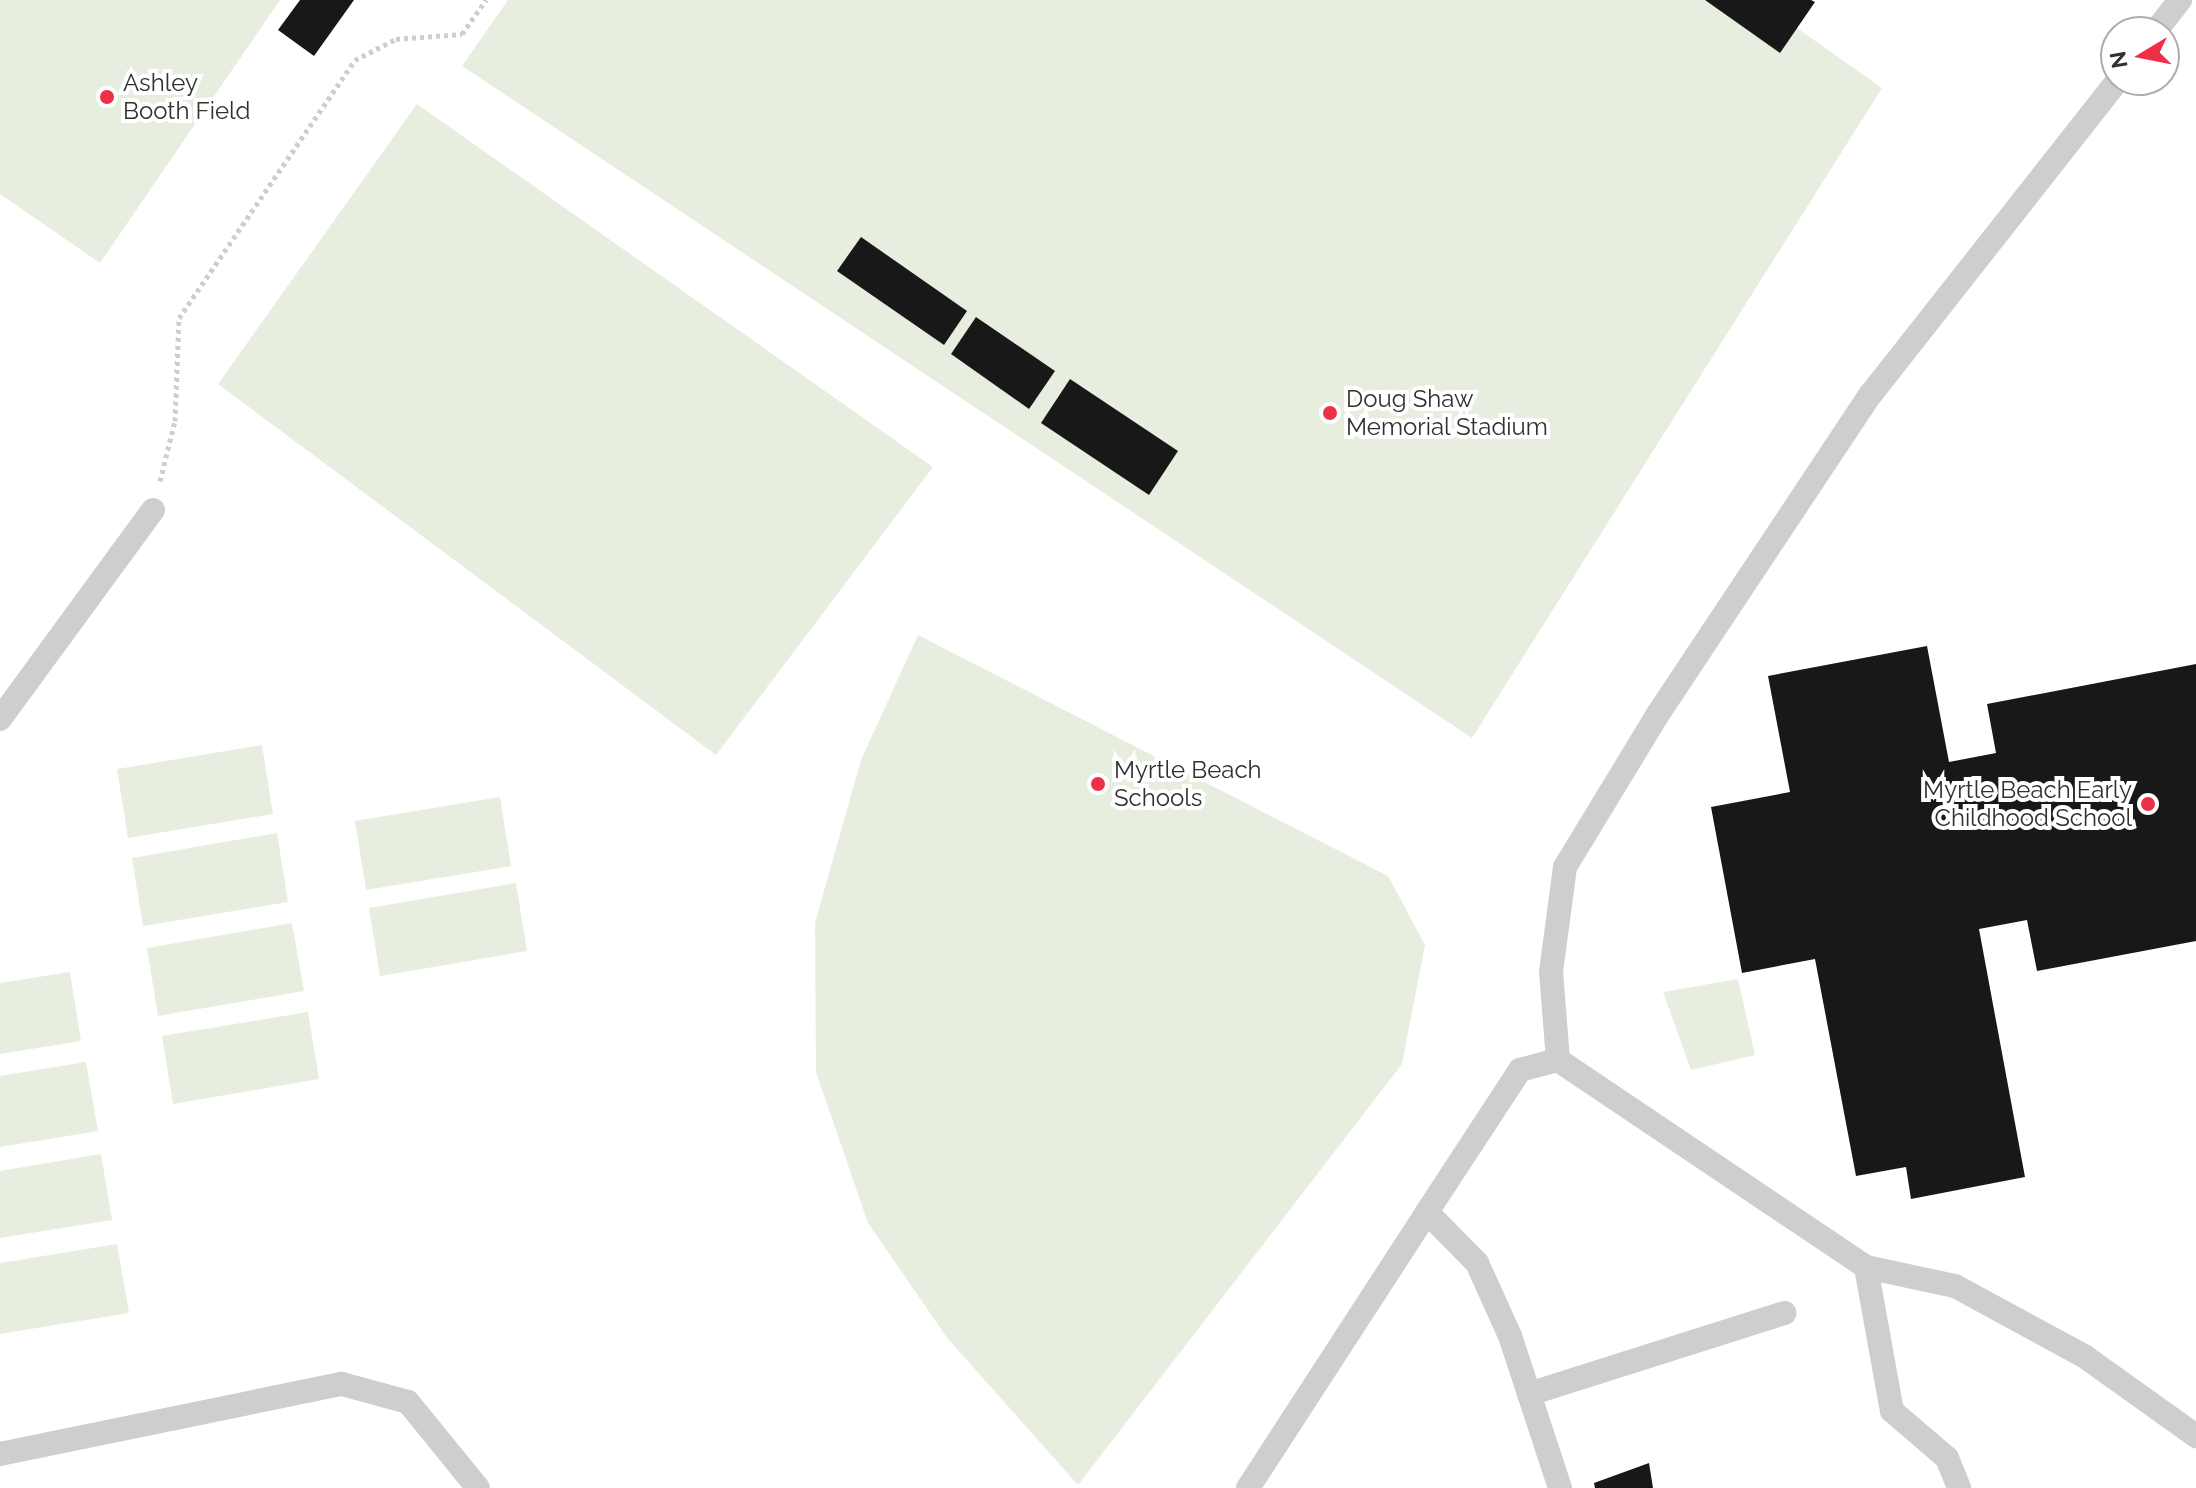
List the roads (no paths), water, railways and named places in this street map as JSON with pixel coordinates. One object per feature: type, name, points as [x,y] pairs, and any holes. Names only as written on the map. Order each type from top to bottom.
[{"type":"lane","points":[[2168,16],[2180,0]]},
{"type":"lane","points":[[1558,1060],[1551,972],[1565,867],[1658,714],[1871,394],[2105,96]]},
{"type":"lane","points":[[0,719],[153,510]]},
{"type":"lane","points":[[1248,1488],[1520,1070],[1558,1060],[1866,1267],[1955,1286],[2084,1356],[2196,1436]]},
{"type":"lane","points":[[1427,1212],[1477,1263],[1529,1394],[1560,1488]]},
{"type":"lane","points":[[1866,1267],[1892,1411],[1947,1458],[1959,1488]]},
{"type":"lane","points":[[1529,1394],[1784,1313]]},
{"type":"lane","points":[[0,1454],[342,1384],[408,1402],[478,1488]]},
{"type":"place","name":"Ashley Booth Field","points":[[107,97]]},
{"type":"place","name":"Doug Shaw Memorial Stadium","points":[[1330,413]]},
{"type":"place","name":"Myrtle Beach Schools","points":[[1098,784]]},
{"type":"place","name":"Myrtle Beach Early Childhood School","points":[[2148,804]]}]
